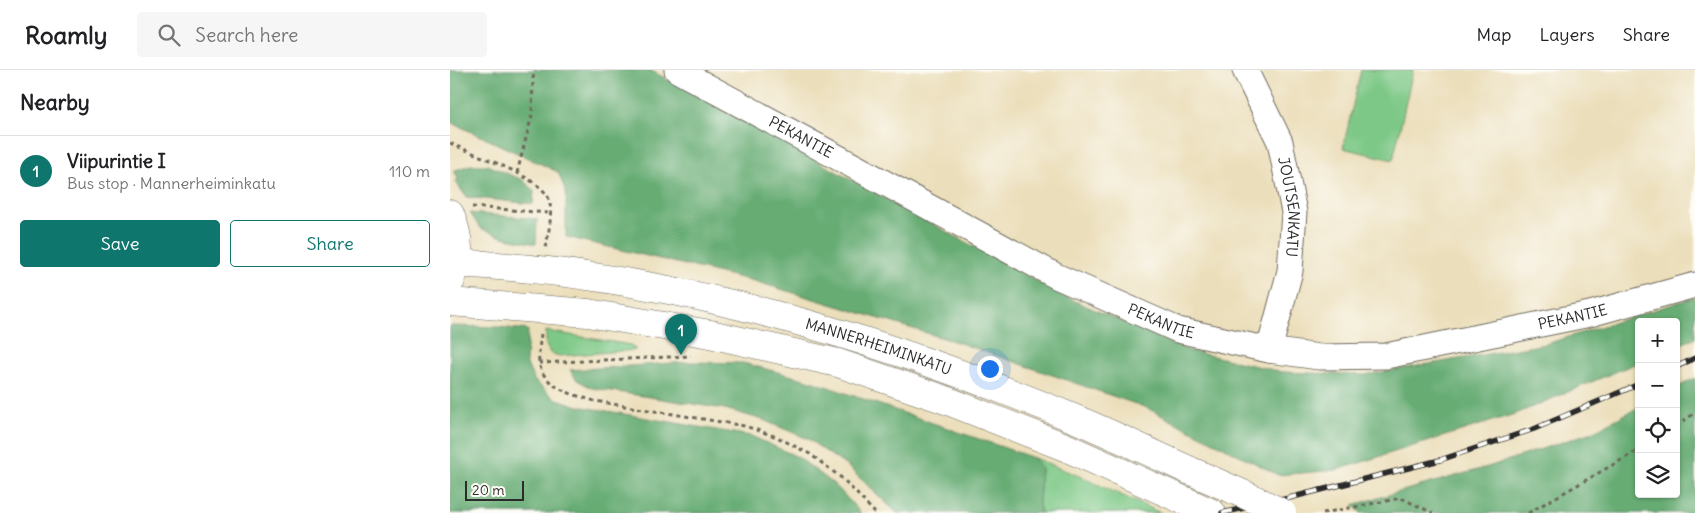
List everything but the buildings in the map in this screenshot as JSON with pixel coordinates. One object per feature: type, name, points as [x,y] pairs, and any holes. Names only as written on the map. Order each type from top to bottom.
[{"type":"main road","points":[[453,269],[460,211]]},
{"type":"main road","name":"MANNERHEIMINKATU","points":[[453,269],[493,265],[583,275],[717,300],[846,336],[952,371],[1078,420],[1282,513]]},
{"type":"main road","name":"MANNERHEIMINKATU","points":[[450,302],[588,313],[710,334],[838,363],[943,398],[1065,447],[1212,513]]},
{"type":"street","name":"PEKANTIE","points":[[677,70],[1056,276],[1178,330],[1268,350],[1319,357],[1386,356],[1590,314],[1695,285]]},
{"type":"street","name":"JOUTSENKATU","points":[[1245,70],[1280,142],[1294,212],[1290,271],[1268,350]]},
{"type":"path","points":[[517,173],[532,115],[535,70]]},
{"type":"path","points":[[450,143],[526,177],[542,188],[548,198],[550,214],[546,248]]},
{"type":"path","points":[[460,211],[550,214]]},
{"type":"path","points":[[541,334],[539,363],[546,377],[557,386],[574,395],[595,400],[745,426],[777,437],[810,454],[843,479],[875,513]]},
{"type":"path","points":[[539,363],[681,355],[697,357]]},
{"type":"path","points":[[1680,423],[1695,413]]},
{"type":"path","points":[[1528,513],[1635,452]]},
{"type":"path","points":[[1322,513],[1402,498],[1433,513]]},
{"type":"green space","points":[[450,70],[650,70],[1068,298],[1187,350],[1282,372],[1365,375],[1546,344],[1695,297],[1695,338],[1680,344],[1680,318],[1635,318],[1635,364],[1518,413],[1337,470],[1278,475],[1147,408],[960,343],[754,281],[566,237],[566,192],[558,172],[450,122]]},
{"type":"green space","points":[[1361,70],[1413,70],[1393,160],[1343,148]]},
{"type":"green space","points":[[470,165],[487,165],[523,180],[534,191],[533,204],[466,197],[456,182],[458,177],[453,171]]},
{"type":"green space","points":[[470,213],[537,219],[536,244],[502,237],[480,228]]},
{"type":"green space","points":[[450,326],[528,330],[526,362],[534,380],[554,398],[578,406],[751,436],[798,457],[835,485],[861,513],[450,513]]},
{"type":"green space","points":[[546,331],[631,345],[636,350],[559,356],[550,353],[546,345]]},
{"type":"green space","points":[[689,362],[743,363],[808,380],[1034,458],[1041,467],[1039,505],[1041,513],[897,513],[848,467],[808,439],[763,420],[725,409],[592,388],[577,380],[570,370]]},
{"type":"green space","points":[[1695,378],[1695,513],[1361,513],[1353,505],[1491,466],[1592,432],[1635,409],[1635,498],[1680,498],[1680,386]]},
{"type":"green space","points":[[1034,458],[1161,513],[1041,513],[1039,505],[1041,467]]},
{"type":"railway","points":[[1680,365],[1695,358]]},
{"type":"railway","points":[[1222,513],[1440,460],[1534,429],[1635,386]]},
{"type":"place","name":"Viipurintie I","points":[[681,355]]}]
